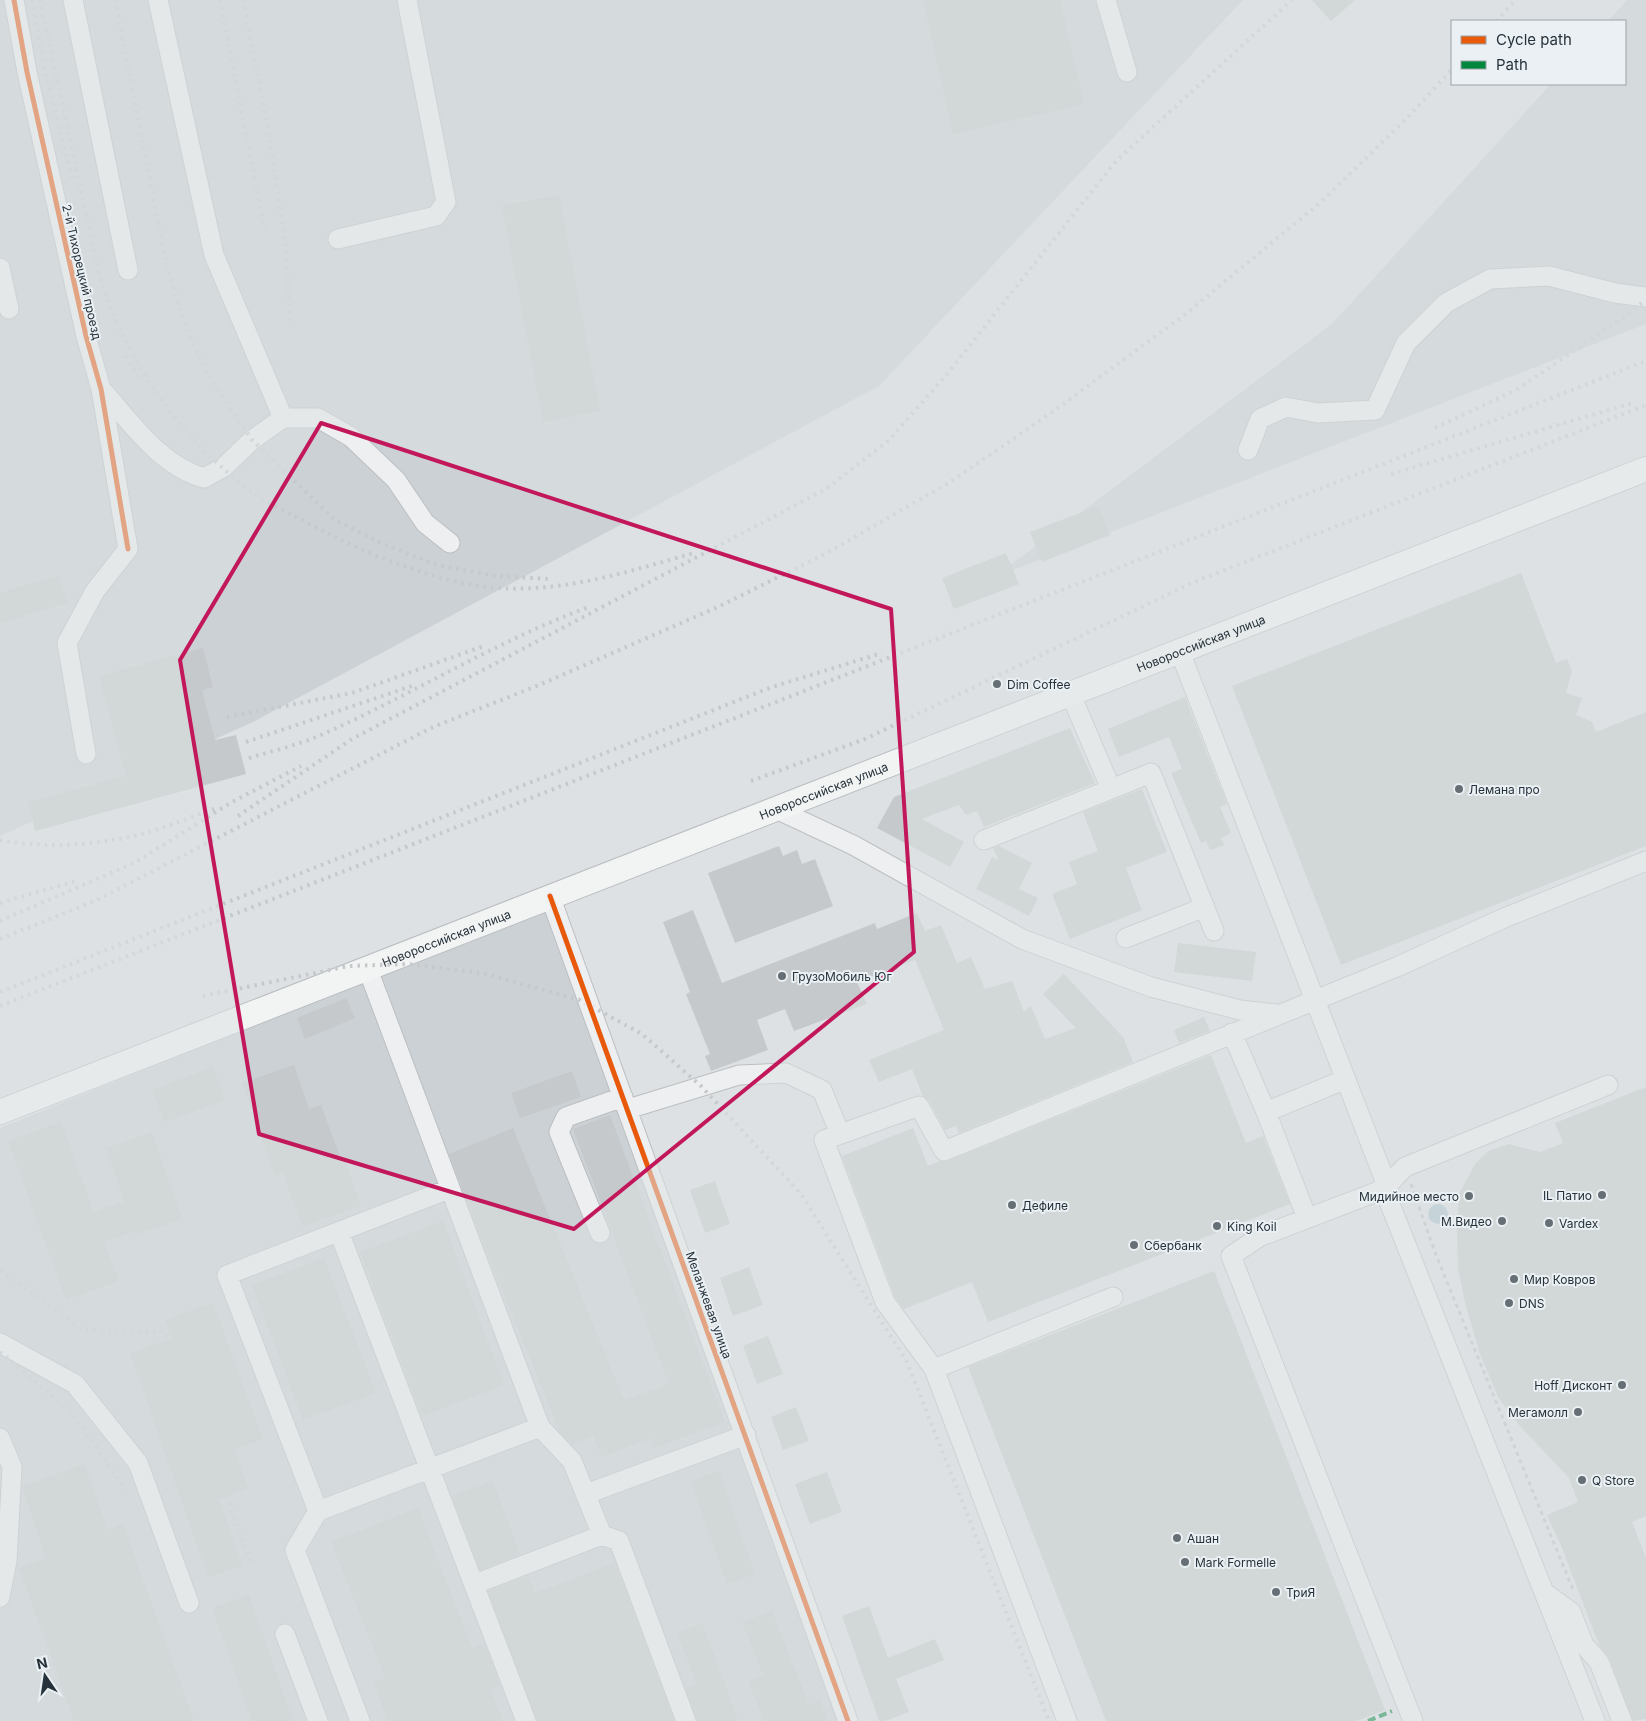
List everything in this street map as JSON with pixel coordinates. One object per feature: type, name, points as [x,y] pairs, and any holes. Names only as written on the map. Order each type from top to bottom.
[{"type":"main road","name":"Новороссийская улица","points":[[0,1112],[367,967],[1071,695],[1646,469]]},
{"type":"street","name":"2-й Тихорецкий проезд","points":[[14,0],[29,81],[84,326],[101,389],[128,549],[95,591],[67,643],[86,754]]},
{"type":"street","points":[[73,0],[128,270]]},
{"type":"street","points":[[158,0],[214,255],[283,418]]},
{"type":"street","points":[[338,239],[436,216],[446,202],[407,0]]},
{"type":"street","points":[[1106,0],[1127,72]]},
{"type":"street","points":[[0,268],[10,309]]},
{"type":"street","points":[[1248,450],[1260,420],[1286,407],[1318,413],[1375,410],[1406,343],[1446,303],[1490,279],[1549,276],[1615,293],[1646,297]]},
{"type":"street","points":[[101,389],[155,449],[190,474],[204,478],[224,467],[252,440],[283,418],[318,418],[352,437],[396,480],[425,523],[450,543]]},
{"type":"street","points":[[1180,652],[1384,1178],[1384,1189],[1595,1721]]},
{"type":"street","points":[[1071,695],[1111,789]]},
{"type":"street","points":[[984,840],[1151,773],[1214,931]]},
{"type":"street","points":[[776,809],[853,845],[1022,938],[1151,987],[1240,1010],[1280,1014]]},
{"type":"street","points":[[1068,1721],[934,1369],[885,1302],[824,1140],[919,1106],[944,1151],[1399,966],[1504,918],[1646,861]]},
{"type":"street","name":"Меланжевая улица","points":[[550,896],[848,1721]]},
{"type":"street","points":[[1126,938],[1205,907]]},
{"type":"street","points":[[367,967],[540,1427],[572,1461],[602,1535]]},
{"type":"street","points":[[1232,1034],[1266,1112],[1307,1218]]},
{"type":"street","points":[[600,1233],[560,1132],[566,1117],[739,1075],[786,1073],[822,1090],[840,1134]]},
{"type":"street","points":[[1266,1112],[1346,1079]]},
{"type":"street","points":[[1410,1720],[1232,1256],[1259,1237],[1384,1189],[1405,1167],[1608,1085]]},
{"type":"street","points":[[318,1511],[227,1275],[449,1189]]},
{"type":"street","points":[[339,1232],[526,1721]]},
{"type":"street","points":[[934,1369],[1114,1298]]},
{"type":"street","points":[[0,1343],[75,1384],[138,1463],[189,1603]]},
{"type":"street","points":[[360,1721],[295,1550],[318,1511],[540,1427]]},
{"type":"street","points":[[586,1494],[746,1435]]},
{"type":"street","points":[[0,1438],[12,1467],[7,1560],[0,1597]]},
{"type":"street","points":[[475,1584],[602,1535],[619,1541],[686,1721]]},
{"type":"street","points":[[1544,1592],[1571,1612],[1584,1645],[1599,1662],[1622,1721]]},
{"type":"street","points":[[285,1634],[318,1721]]},
{"type":"path","points":[[1405,1167],[1436,1255],[1575,1594]]},
{"type":"highlighted area","points":[[321,423],[891,609],[914,952],[574,1229],[259,1134],[180,660]]},
{"type":"shaded area","points":[[0,0],[1243,0],[879,386],[253,722],[0,836]]},
{"type":"shaded area","points":[[1627,0],[1646,0],[1646,324],[993,578],[1332,324],[1550,85],[1626,85],[1626,20],[1609,20]]},
{"type":"shaded area","points":[[547,907],[842,1721],[0,1721],[0,1128]]},
{"type":"water","points":[[1434,1204],[1442,1204],[1448,1210],[1448,1218],[1442,1224],[1434,1224],[1428,1218],[1428,1210]]},
{"type":"building","points":[[923,0],[1060,0],[1084,104],[953,134]]},
{"type":"building","points":[[1312,0],[1355,0],[1331,21]]},
{"type":"building","points":[[559,195],[600,411],[543,422],[502,206]]},
{"type":"building","points":[[1098,506],[1110,535],[1042,562],[1030,532]]},
{"type":"building","points":[[1006,553],[1019,584],[954,609],[942,578]]},
{"type":"building","name":"Лемана про","points":[[1521,573],[1556,663],[1567,659],[1572,671],[1566,693],[1582,698],[1576,715],[1592,722],[1596,732],[1646,712],[1646,846],[1341,965],[1232,686]]},
{"type":"building","points":[[59,575],[67,603],[0,623],[0,593]]},
{"type":"building","points":[[203,648],[213,687],[202,690],[215,740],[236,735],[246,774],[35,831],[28,802],[126,776],[99,676]]},
{"type":"building","points":[[1185,697],[1227,804],[1220,807],[1231,833],[1221,838],[1225,845],[1210,850],[1206,841],[1201,843],[1171,773],[1182,769],[1169,737],[1119,757],[1108,729]]},
{"type":"building","points":[[1070,728],[1095,783],[984,827],[977,811],[966,815],[959,805],[922,819],[964,842],[950,867],[877,828],[894,797]]},
{"type":"building","points":[[1142,789],[1167,852],[1126,868],[1142,910],[1070,939],[1052,894],[1077,884],[1069,862],[1098,851],[1083,812]]},
{"type":"building","points":[[779,846],[783,856],[797,850],[802,864],[815,859],[833,906],[735,943],[708,873]]},
{"type":"building","points":[[999,846],[1032,863],[1019,889],[1038,898],[1029,916],[976,889],[992,857],[999,860],[993,848]]},
{"type":"building","points":[[693,910],[722,983],[875,923],[877,929],[917,913],[925,931],[941,925],[957,963],[971,957],[985,989],[1012,981],[1024,1012],[1031,1006],[1045,1039],[1076,1028],[1043,994],[1064,974],[1123,1037],[1133,1062],[959,1133],[956,1126],[945,1130],[929,1101],[923,1096],[912,1069],[879,1082],[869,1060],[944,1030],[915,960],[857,982],[867,1004],[794,1031],[785,1009],[757,1020],[768,1050],[711,1071],[705,1056],[710,1054],[686,994],[690,992],[663,922]]},
{"type":"building","points":[[1178,943],[1256,952],[1252,981],[1174,972]]},
{"type":"building","points":[[346,998],[355,1018],[305,1039],[297,1018]]},
{"type":"building","points":[[1204,1017],[1210,1031],[1179,1043],[1174,1030]]},
{"type":"building","points":[[1211,1055],[1246,1143],[1263,1136],[1290,1204],[988,1322],[972,1282],[904,1309],[895,1297],[842,1156],[913,1128],[928,1166],[940,1161],[948,1161]]},
{"type":"building","points":[[294,1065],[309,1109],[321,1105],[341,1159],[344,1158],[361,1206],[302,1226],[283,1173],[275,1177],[242,1083]]},
{"type":"building","points":[[213,1067],[225,1100],[165,1122],[152,1090]]},
{"type":"building","points":[[572,1071],[581,1097],[520,1118],[511,1093]]},
{"type":"building","name":"Мегамолл","points":[[1646,1087],[1646,1516],[1632,1522],[1646,1558],[1646,1719],[1633,1721],[1609,1658],[1599,1645],[1562,1548],[1547,1515],[1578,1502],[1569,1478],[1520,1426],[1499,1399],[1480,1354],[1466,1307],[1458,1268],[1457,1231],[1459,1194],[1475,1164],[1488,1151],[1509,1144],[1540,1152],[1563,1143],[1555,1123]]},
{"type":"building","points":[[610,1115],[725,1422],[654,1448],[651,1438],[602,1457],[593,1435],[572,1444],[560,1432],[449,1154],[513,1128],[624,1400],[669,1384],[573,1129]]},
{"type":"building","points":[[61,1122],[94,1212],[124,1201],[106,1148],[152,1132],[182,1219],[136,1234],[135,1231],[104,1242],[119,1281],[66,1300],[8,1141]]},
{"type":"building","points":[[715,1181],[730,1224],[705,1233],[690,1190]]},
{"type":"building","points":[[443,1221],[504,1385],[422,1416],[360,1252]]},
{"type":"building","points":[[324,1258],[376,1393],[303,1420],[252,1285]]},
{"type":"building","points":[[749,1267],[763,1305],[733,1316],[720,1278]]},
{"type":"building","name":"Ашан","points":[[1214,1271],[1385,1710],[1357,1721],[1106,1721],[968,1367]]},
{"type":"building","points":[[213,1303],[263,1439],[234,1449],[248,1488],[219,1499],[242,1566],[208,1577],[130,1353],[172,1338],[165,1320]]},
{"type":"building","points":[[768,1336],[783,1374],[757,1384],[743,1346]]},
{"type":"building","points":[[796,1407],[809,1441],[783,1450],[771,1417]]},
{"type":"building","points":[[84,1464],[108,1530],[123,1524],[194,1721],[74,1721],[19,1568],[46,1558],[22,1486]]},
{"type":"building","points":[[719,1471],[755,1574],[727,1584],[691,1481]]},
{"type":"building","points":[[827,1472],[842,1512],[810,1524],[795,1484]]},
{"type":"building","points":[[493,1481],[520,1554],[480,1570],[452,1496]]},
{"type":"building","points":[[418,1508],[472,1648],[484,1643],[500,1685],[490,1689],[503,1721],[388,1721],[373,1682],[385,1678],[331,1542]]},
{"type":"building","points":[[615,1563],[674,1721],[537,1721],[488,1591],[528,1576],[535,1593]]},
{"type":"building","points":[[249,1595],[293,1721],[252,1721],[212,1608]]},
{"type":"building","points":[[869,1606],[888,1658],[935,1639],[944,1660],[896,1679],[909,1712],[885,1721],[879,1721],[842,1616]]},
{"type":"building","points":[[772,1611],[809,1705],[820,1700],[828,1721],[764,1721],[748,1681],[763,1675],[742,1622]]},
{"type":"building","points":[[702,1623],[738,1721],[697,1721],[686,1688],[697,1684],[677,1633]]},
{"type":"railway","points":[[32,0],[45,71],[72,178]]},
{"type":"railway","points":[[40,0],[99,274],[111,307],[141,369],[161,399],[182,426],[231,476],[267,502],[356,547],[417,571],[472,585],[513,589],[565,585],[617,574],[694,553]]},
{"type":"railway","points":[[115,0],[167,267],[187,331],[207,373],[252,440],[335,520],[381,543],[437,565],[497,576],[550,579]]},
{"type":"railway","points":[[220,0],[265,231]]},
{"type":"railway","points":[[243,0],[269,133],[286,248],[290,322]]},
{"type":"railway","points":[[238,816],[352,739],[826,489],[888,441],[943,379],[1116,161],[1292,0]]},
{"type":"railway","points":[[1497,20],[1516,0]]},
{"type":"railway","points":[[0,939],[97,900],[433,727],[539,685],[718,607],[825,554],[947,484],[1051,413],[1183,316],[1321,202],[1407,118],[1451,70]]},
{"type":"railway","points":[[1435,428],[1516,390],[1646,300]]},
{"type":"railway","points":[[125,356],[141,381]]},
{"type":"railway","points":[[0,1006],[1646,361]]},
{"type":"railway","points":[[1391,474],[1636,402]]},
{"type":"railway","points":[[751,781],[865,739],[1194,582],[1646,405]]},
{"type":"railway","points":[[249,758],[321,735],[487,652],[589,607]]},
{"type":"railway","points":[[227,717],[352,693],[484,646]]},
{"type":"railway","points":[[0,992],[772,687],[882,653]]},
{"type":"railway","points":[[246,742],[412,686]]},
{"type":"railway","points":[[0,921],[136,862],[232,802],[301,766]]},
{"type":"railway","points":[[0,840],[50,845],[101,842],[144,833],[214,809]]},
{"type":"railway","points":[[0,903],[79,880]]},
{"type":"railway","points":[[203,996],[349,966],[407,964],[482,973],[580,1000],[642,1034],[701,1086],[801,1194],[907,1362],[1049,1721]]},
{"type":"railway","points":[[0,1270],[83,1330],[166,1332],[252,1565]]},
{"type":"railway","points":[[0,1352],[72,1413],[126,1490]]},
{"type":"marked path","points":[[1368,1721],[1392,1711]]},
{"type":"cycle path","points":[[14,0],[27,72],[86,336],[101,389],[128,549]]},
{"type":"cycle path","points":[[550,896],[848,1721]]},
{"type":"place","name":"Dim Coffee","points":[[997,684]]},
{"type":"place","name":"Лемана про","points":[[1459,789]]},
{"type":"place","name":"ГрузоМобиль Юг","points":[[782,976]]},
{"type":"place","name":"IL Патио","points":[[1602,1195]]},
{"type":"place","name":"Мидийное место","points":[[1469,1196]]},
{"type":"place","name":"Дефиле","points":[[1012,1205]]},
{"type":"place","name":"М.Видео","points":[[1502,1221]]},
{"type":"place","name":"Vardex","points":[[1549,1223]]},
{"type":"place","name":"King Koil","points":[[1217,1226]]},
{"type":"place","name":"Сбербанк","points":[[1134,1245]]},
{"type":"place","name":"Мир Ковров","points":[[1514,1279]]},
{"type":"place","name":"DNS","points":[[1509,1303]]},
{"type":"place","name":"Hoff Дисконт","points":[[1622,1385]]},
{"type":"place","name":"Мегамолл","points":[[1578,1412]]},
{"type":"place","name":"Q Store","points":[[1582,1480]]},
{"type":"place","name":"Ашан","points":[[1177,1538]]},
{"type":"place","name":"Mark Formelle","points":[[1185,1562]]},
{"type":"place","name":"ТриЯ","points":[[1276,1592]]}]
